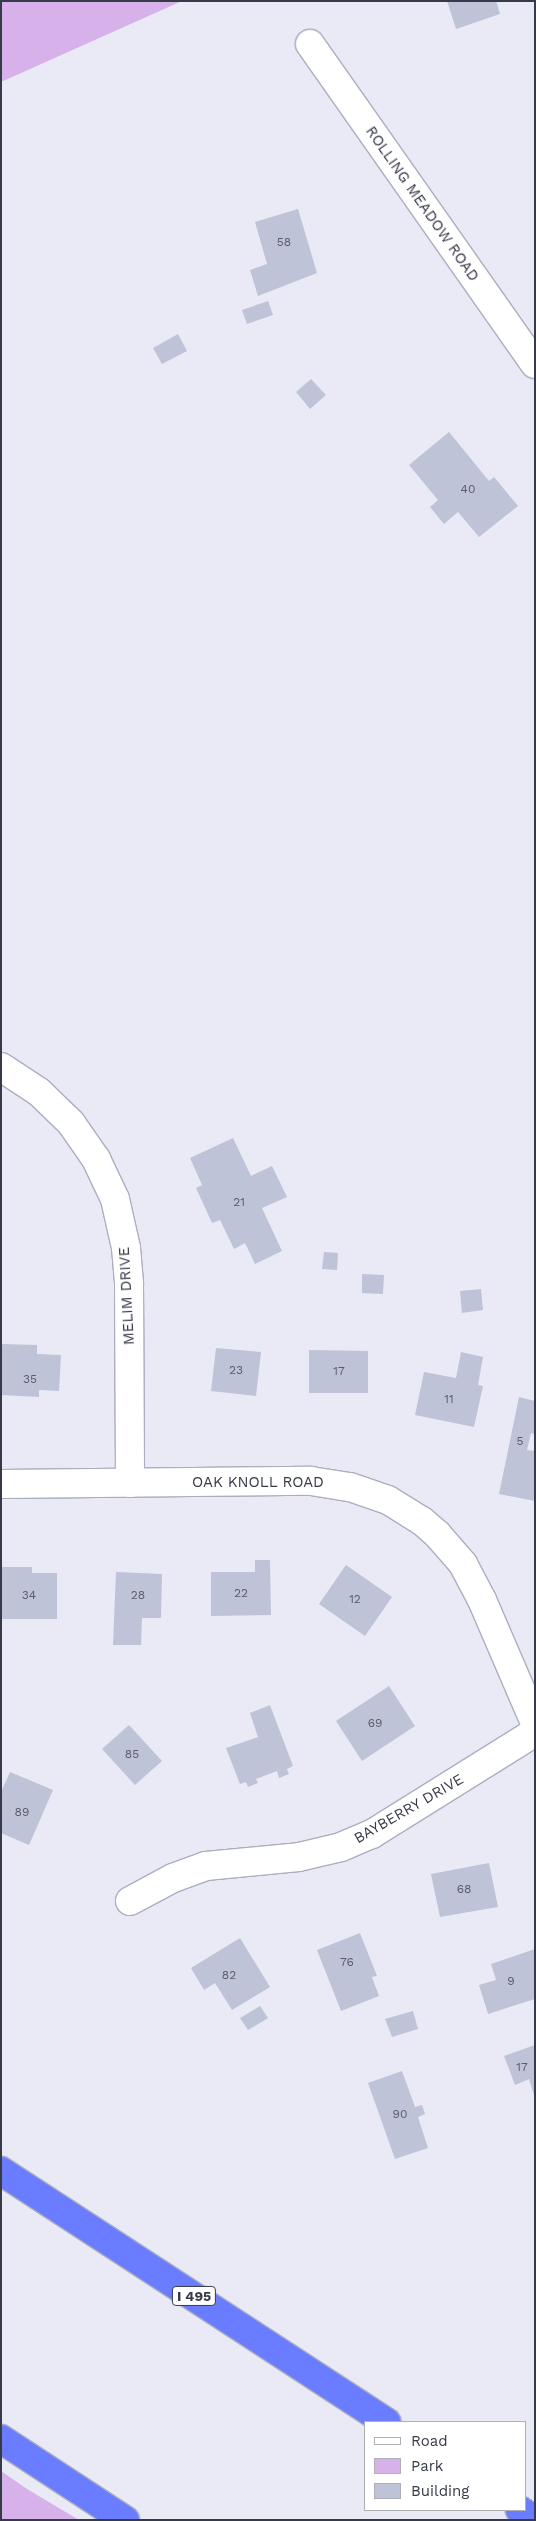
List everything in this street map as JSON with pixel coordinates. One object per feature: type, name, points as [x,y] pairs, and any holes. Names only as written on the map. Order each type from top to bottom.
[{"type":"highway","name":"I 495","points":[[1,2171],[384,2421]]},
{"type":"highway","points":[[1,2439],[125,2520]]},
{"type":"highway","points":[[522,2511],[535,2520]]},
{"type":"street","name":"ROLLING MEADOW ROAD","points":[[310,44],[535,364]]},
{"type":"street","name":"MELIM DRIVE","points":[[1,1067],[39,1092],[71,1123],[96,1159],[115,1199],[126,1248],[129,1284],[130,1483]]},
{"type":"street","name":"OAK KNOLL ROAD","points":[[1,1484],[311,1481],[370,1492],[406,1510],[437,1534],[457,1557],[473,1582],[535,1723]]},
{"type":"street","name":"BAYBERRY DRIVE","points":[[130,1901],[173,1878],[206,1866],[299,1857],[341,1847],[372,1834],[535,1732]]},
{"type":"green space","points":[[1,1],[182,1],[1,82]]},
{"type":"green space","points":[[1,2471],[27,2489],[79,2520],[1,2520]]},
{"type":"building","points":[[447,1],[496,1],[500,14],[456,29]]},
{"type":"building","points":[[298,209],[317,273],[258,296],[250,270],[267,264],[255,222]]},
{"type":"building","points":[[268,301],[273,315],[247,324],[242,310]]},
{"type":"building","points":[[178,334],[187,351],[162,364],[153,348]]},
{"type":"building","points":[[311,379],[326,395],[310,409],[296,392]]},
{"type":"building","points":[[449,432],[489,481],[494,477],[518,506],[479,537],[458,512],[444,524],[430,507],[438,500],[409,465]]},
{"type":"building","points":[[233,1138],[251,1176],[272,1166],[287,1197],[262,1208],[282,1251],[255,1264],[245,1243],[234,1249],[220,1220],[212,1223],[196,1188],[202,1185],[190,1158]]},
{"type":"building","points":[[324,1252],[338,1253],[337,1270],[322,1269]]},
{"type":"building","points":[[362,1274],[384,1275],[383,1294],[362,1293]]},
{"type":"building","points":[[481,1289],[483,1310],[462,1313],[460,1291]]},
{"type":"building","points":[[2,1344],[37,1345],[37,1354],[61,1355],[59,1391],[39,1390],[39,1397],[1,1395]]},
{"type":"building","points":[[216,1348],[261,1352],[256,1396],[211,1391]]},
{"type":"building","points":[[309,1350],[368,1351],[368,1393],[309,1393]]},
{"type":"building","points":[[461,1352],[483,1357],[478,1385],[483,1386],[474,1427],[415,1415],[424,1372],[456,1378]]},
{"type":"building","points":[[519,1397],[535,1401],[535,1434],[531,1433],[527,1450],[535,1451],[535,1501],[499,1494]]},
{"type":"building","points":[[255,1560],[270,1560],[271,1615],[211,1616],[211,1572],[255,1572]]},
{"type":"building","points":[[346,1565],[392,1597],[365,1636],[319,1604]]},
{"type":"building","points":[[1,1567],[32,1567],[32,1573],[57,1573],[57,1619],[1,1619]]},
{"type":"building","points":[[116,1572],[162,1574],[161,1618],[142,1618],[141,1645],[113,1645]]},
{"type":"building","points":[[389,1686],[415,1726],[362,1761],[336,1721]]},
{"type":"building","points":[[270,1705],[293,1766],[287,1769],[289,1774],[279,1778],[277,1771],[256,1779],[258,1783],[248,1787],[246,1782],[240,1784],[226,1748],[258,1737],[250,1713]]},
{"type":"building","points":[[129,1725],[162,1761],[135,1785],[102,1749]]},
{"type":"building","points":[[10,1772],[53,1790],[29,1845],[1,1833],[1,1792]]},
{"type":"building","points":[[489,1863],[498,1907],[440,1917],[431,1874]]},
{"type":"building","points":[[360,1933],[377,1976],[372,1977],[379,1996],[341,2011],[317,1950]]},
{"type":"building","points":[[240,1938],[270,1987],[232,2010],[215,1983],[204,1990],[191,1968]]},
{"type":"building","points":[[535,1949],[535,1999],[488,2014],[479,1985],[496,1980],[491,1964]]},
{"type":"building","points":[[260,2006],[268,2018],[248,2030],[240,2018]]},
{"type":"building","points":[[413,2011],[418,2029],[392,2037],[385,2019]]},
{"type":"building","points":[[535,2045],[534,2095],[529,2079],[515,2085],[504,2056]]},
{"type":"building","points":[[402,2071],[415,2107],[422,2105],[425,2114],[418,2117],[428,2148],[395,2159],[368,2083]]}]
